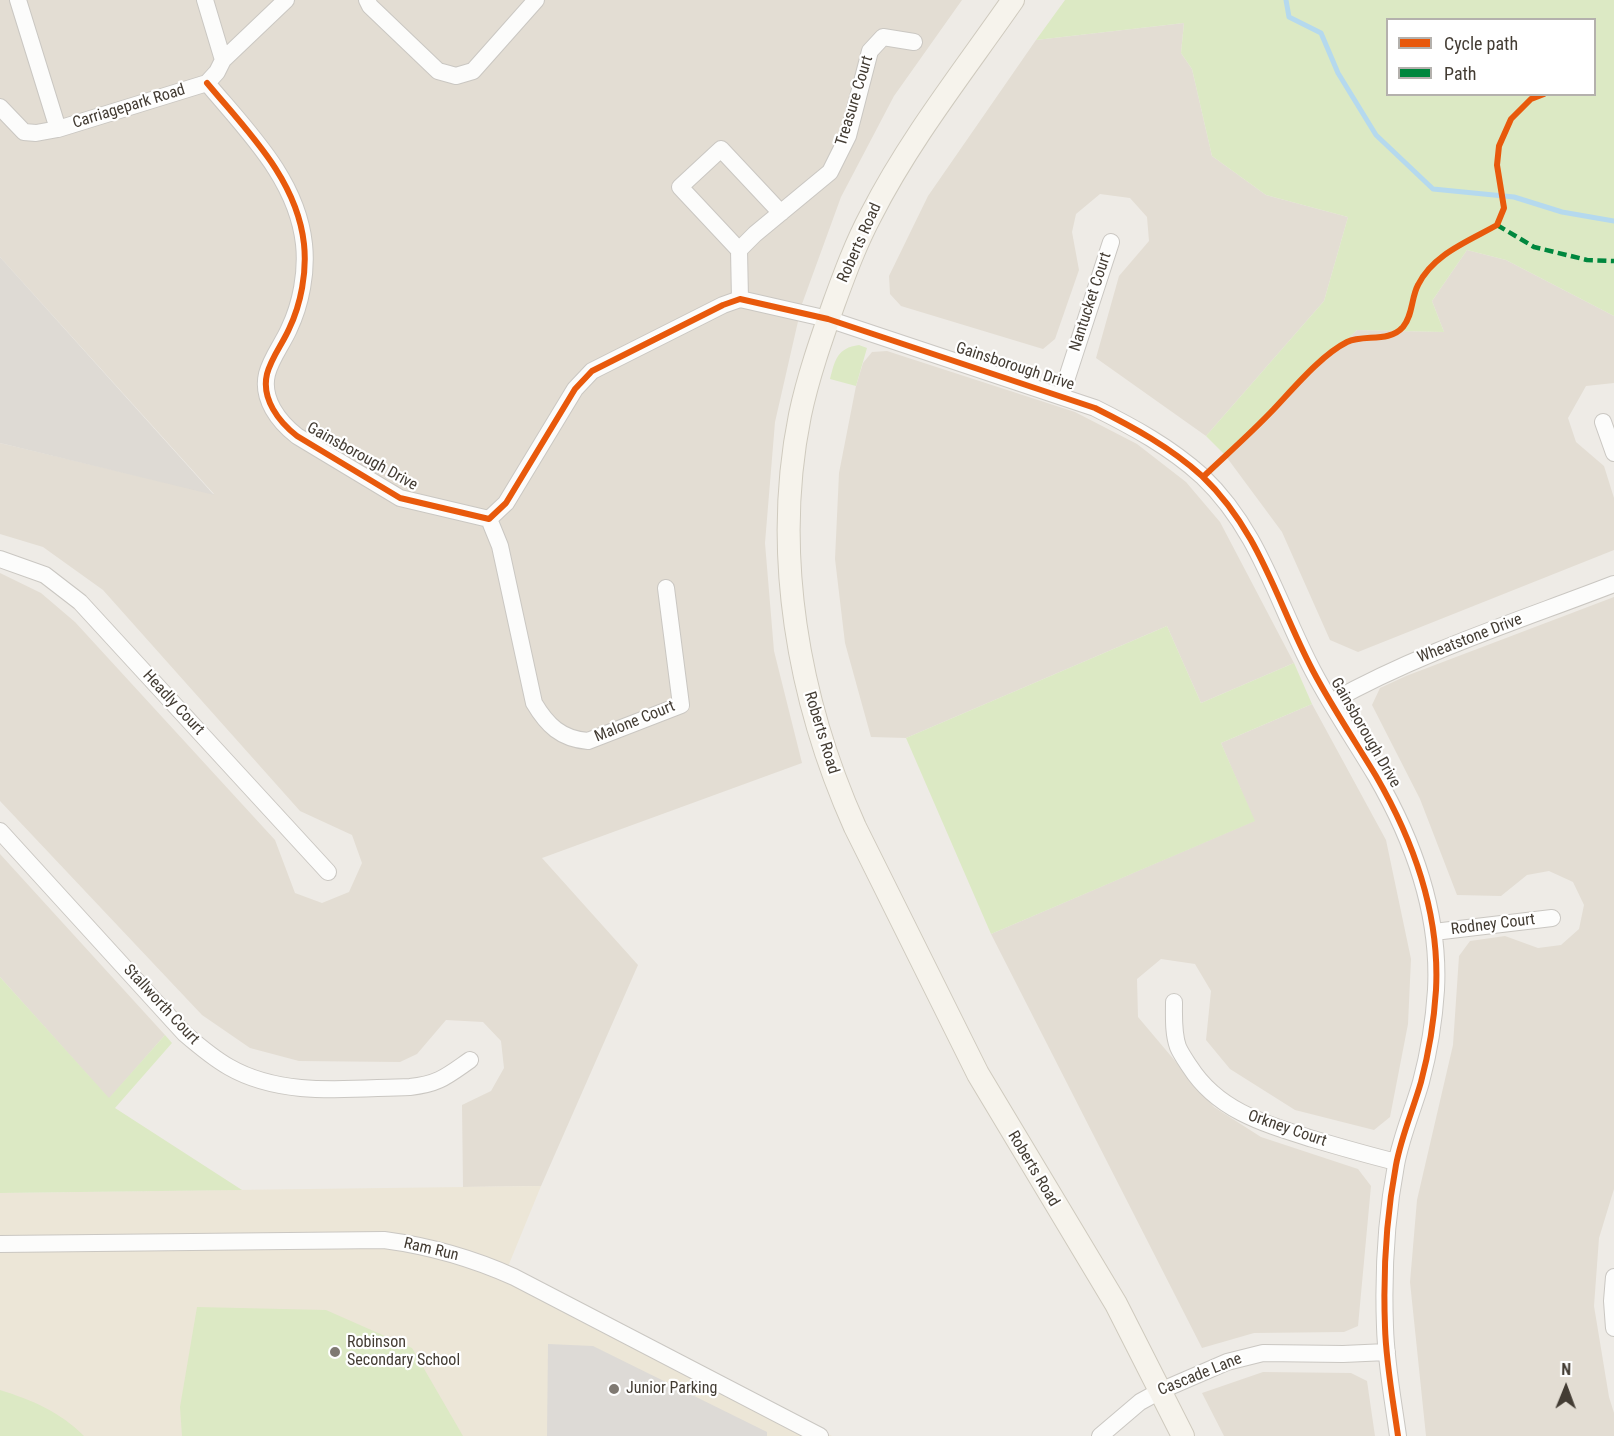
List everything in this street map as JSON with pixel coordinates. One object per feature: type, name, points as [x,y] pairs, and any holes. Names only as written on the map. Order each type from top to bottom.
[{"type":"main road","name":"Roberts Road","points":[[1013,0],[902,161],[871,215],[828,319],[800,416],[792,467],[789,520],[791,578],[797,633],[806,682],[822,742],[855,827],[978,1074],[1116,1304],[1183,1436]]},
{"type":"street","name":"Carriagepark Road","points":[[18,0],[58,129]]},
{"type":"street","points":[[205,0],[223,60]]},
{"type":"street","name":"Carriagepark Road","points":[[0,107],[24,132],[36,133],[58,129],[207,83],[217,72],[223,60],[286,0]]},
{"type":"street","points":[[367,0],[370,6],[438,71],[456,76],[473,71],[536,0]]},
{"type":"street","name":"Treasure Court","points":[[740,250],[755,234],[830,172],[848,136],[870,51],[883,37],[914,42]]},
{"type":"street","name":"Gainsborough Drive","points":[[207,83],[276,169],[288,189],[299,216],[305,257],[300,300],[267,375],[268,394],[273,409],[282,424],[297,436],[400,498],[489,519]]},
{"type":"street","points":[[489,519],[506,503],[575,389],[592,371],[723,305],[740,299],[740,250],[680,187],[722,149],[782,213]]},
{"type":"street","name":"Nantucket Court","points":[[1061,396],[1111,242]]},
{"type":"street","name":"Gainsborough Drive","points":[[740,299],[828,319],[1095,408],[1136,428],[1161,444],[1203,477],[1230,508],[1262,556],[1295,635],[1331,702],[1377,778],[1401,826],[1418,870],[1434,932],[1436,990],[1430,1042],[1421,1082],[1396,1162],[1385,1257],[1387,1352],[1398,1436]]},
{"type":"street","points":[[1603,422],[1614,453]]},
{"type":"street","name":"Malone Court","points":[[489,519],[500,546],[534,703],[543,718],[558,733],[574,740],[588,741],[681,705],[666,588]]},
{"type":"street","name":"Headly Court","points":[[0,559],[45,575],[80,602],[328,872]]},
{"type":"street","name":"Wheatstone Drive","points":[[1331,702],[1408,662],[1614,584]]},
{"type":"street","name":"Stallworth Court","points":[[0,831],[185,1034],[205,1052],[230,1068],[260,1081],[293,1088],[410,1087],[429,1085],[441,1080],[470,1060]]},
{"type":"street","name":"Rodney Court","points":[[1434,932],[1552,918]]},
{"type":"street","name":"Orkney Court","points":[[1174,1002],[1175,1034],[1180,1052],[1196,1077],[1220,1100],[1247,1117],[1276,1128],[1396,1162]]},
{"type":"street","name":"Ram Run","points":[[0,1244],[384,1240],[463,1256],[514,1277],[820,1436]]},
{"type":"street","points":[[1614,1277],[1614,1328]]},
{"type":"street","name":"Cascade Lane","points":[[1100,1436],[1140,1402],[1227,1362],[1263,1353],[1387,1352]]},
{"type":"shaded area","points":[[0,0],[962,0],[894,96],[841,197],[802,304],[775,422],[765,543],[774,651],[802,763],[542,858],[638,965],[541,1186],[463,1187],[462,1105],[491,1091],[504,1068],[501,1041],[483,1022],[446,1020],[417,1054],[400,1062],[299,1061],[250,1048],[202,1015],[0,801],[0,573],[41,593],[75,622],[275,840],[295,893],[322,903],[349,892],[362,863],[352,835],[300,811],[103,590],[43,547],[0,534],[0,443],[214,494],[0,257]]},
{"type":"shaded area","points":[[1184,23],[1181,53],[1192,69],[1212,156],[1266,195],[1348,217],[1324,301],[1206,436],[1096,358],[1119,276],[1149,241],[1147,217],[1130,198],[1100,194],[1076,214],[1072,232],[1079,270],[1055,339],[1043,349],[901,306],[890,294],[889,276],[928,196],[1036,40]]},
{"type":"shaded area","points":[[1467,250],[1506,260],[1614,316],[1614,383],[1586,386],[1568,418],[1576,442],[1604,466],[1614,498],[1614,550],[1358,652],[1330,640],[1282,532],[1225,455],[1357,330],[1444,332],[1432,301]]},
{"type":"shaded area","points":[[0,257],[214,495],[0,443]]},
{"type":"shaded area","points":[[887,351],[1075,412],[1137,444],[1186,482],[1220,522],[1294,663],[1201,703],[1167,626],[906,738],[871,737],[845,643],[835,559],[839,473],[856,386],[863,363],[872,352]]},
{"type":"shaded area","points":[[1614,597],[1614,1189],[1599,1238],[1594,1306],[1609,1397],[1614,1413],[1614,1436],[1426,1436],[1410,1282],[1417,1200],[1453,1045],[1459,956],[1470,941],[1505,936],[1538,948],[1561,945],[1579,929],[1584,905],[1573,882],[1549,871],[1527,875],[1501,896],[1457,895],[1420,799],[1372,705],[1380,688],[1406,676]]},
{"type":"shaded area","points":[[1312,704],[1386,840],[1411,959],[1408,1024],[1390,1117],[1374,1130],[1295,1110],[1230,1069],[1206,1040],[1211,991],[1195,964],[1161,959],[1137,979],[1138,1017],[1214,1107],[1261,1137],[1358,1169],[1371,1186],[1358,1326],[1344,1332],[1254,1333],[1202,1348],[991,934],[1254,821],[1221,743]]},
{"type":"shaded area","points":[[0,854],[165,1035],[109,1099],[0,977]]},
{"type":"shaded area","name":"Robinson Secondary School","points":[[541,1186],[507,1269],[832,1436],[0,1436],[0,1193]]},
{"type":"shaded area","name":"Junior Parking","points":[[548,1344],[593,1346],[767,1432],[767,1436],[547,1436]]},
{"type":"shaded area","points":[[1263,1372],[1351,1373],[1367,1381],[1375,1436],[1224,1436],[1202,1393]]},
{"type":"green space","points":[[1065,0],[1614,0],[1614,316],[1506,260],[1467,250],[1432,301],[1444,332],[1357,330],[1225,455],[1206,436],[1324,301],[1348,217],[1266,195],[1212,156],[1192,69],[1181,53],[1184,23],[1036,40]]},
{"type":"green space","points":[[859,345],[867,348],[856,386],[830,379],[841,352]]},
{"type":"green space","points":[[1167,626],[1201,703],[1294,663],[1312,704],[1221,743],[1255,821],[991,934],[906,738]]},
{"type":"green space","points":[[0,977],[109,1098],[165,1035],[172,1043],[115,1108],[242,1190],[0,1193]]},
{"type":"green space","points":[[197,1307],[326,1310],[412,1348],[463,1436],[182,1436],[180,1407]]},
{"type":"green space","points":[[0,1390],[45,1408],[65,1420],[84,1436],[0,1436]]},
{"type":"waterway","points":[[1286,0],[1289,17],[1321,33],[1338,73],[1376,135],[1433,189],[1514,197],[1562,212],[1614,221]]},
{"type":"marked path","points":[[1497,225],[1534,247],[1587,260],[1614,261]]},
{"type":"cycle path","points":[[207,83],[268,157],[281,177],[292,198],[304,244],[305,266],[297,309],[267,374],[269,401],[278,417],[297,436],[400,498],[489,519],[506,503],[575,389],[592,371],[723,305],[740,299],[828,319],[1095,408],[1137,430],[1177,456],[1202,476],[1222,497],[1253,544],[1313,671],[1389,800],[1412,852],[1429,906],[1436,962],[1434,1013],[1424,1071],[1396,1165],[1386,1246],[1384,1286],[1386,1341],[1398,1436]]},
{"type":"cycle path","points":[[1203,477],[1327,355],[1347,342],[1384,337],[1403,327],[1409,317],[1418,285],[1433,265],[1453,249],[1497,225],[1504,208],[1497,165],[1499,146],[1511,119],[1531,99],[1539,96]]},
{"type":"place","name":"Robinson Secondary School","points":[[335,1352]]},
{"type":"place","name":"Junior Parking","points":[[614,1389]]}]
